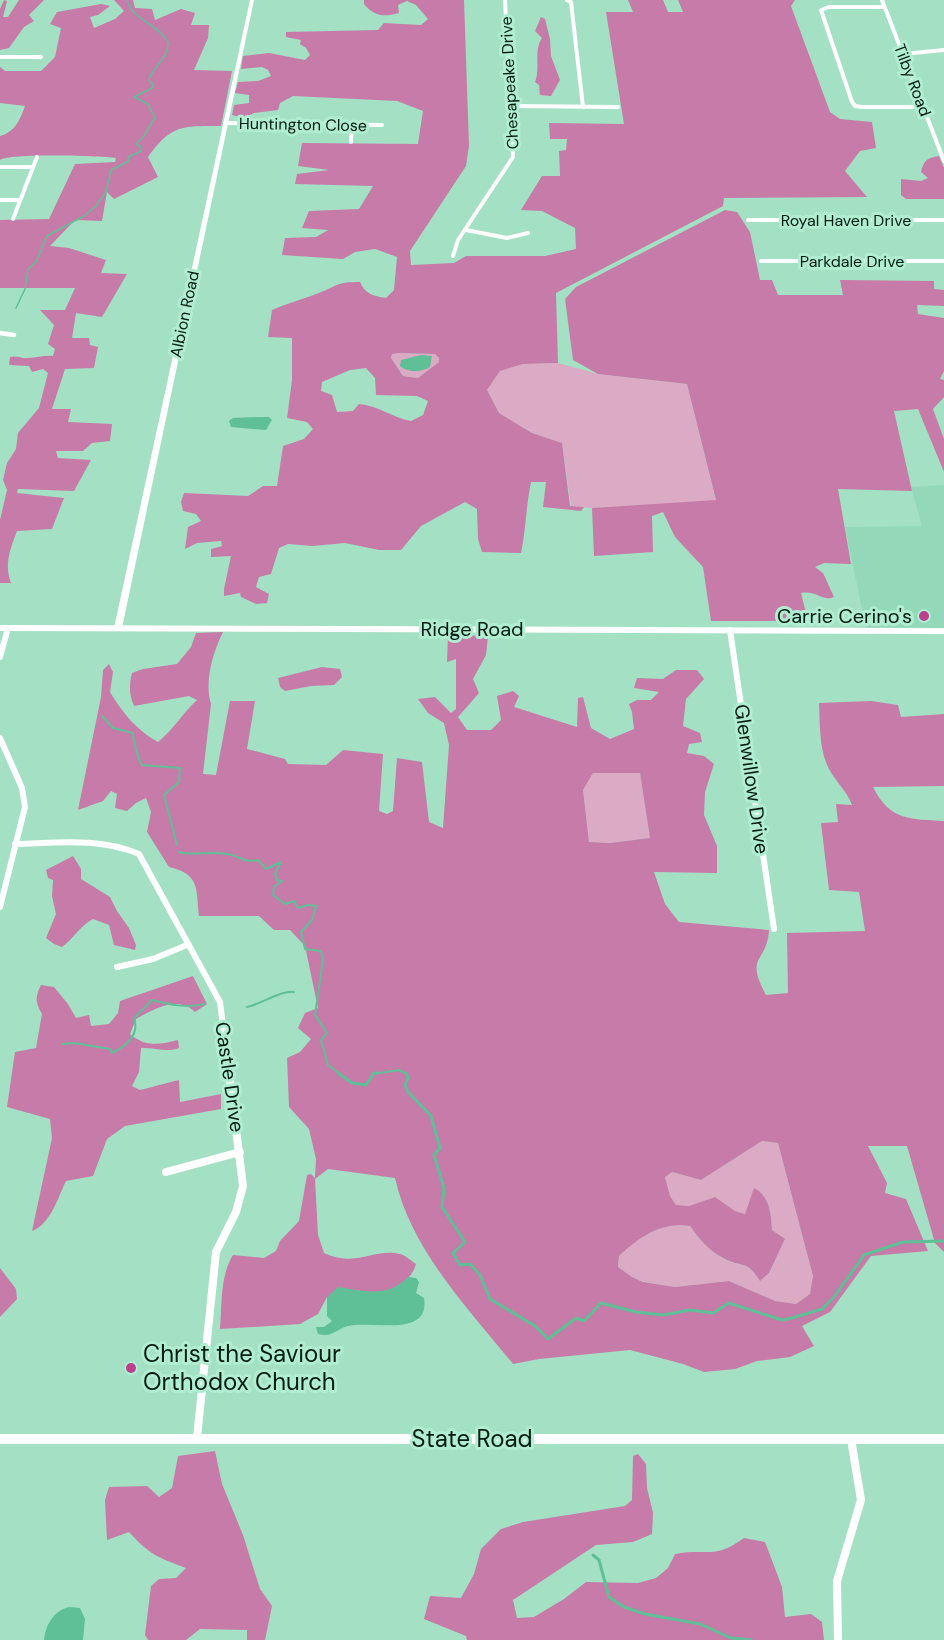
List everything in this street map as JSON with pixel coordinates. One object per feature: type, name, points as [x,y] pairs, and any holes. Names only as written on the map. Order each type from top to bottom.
[{"type":"main road","name":"Ridge Road","points":[[4,628],[944,631]]},
{"type":"street","name":"Albion Road","points":[[118,628],[252,0]]},
{"type":"street","name":"Chesapeake Drive","points":[[453,256],[454,248],[513,157],[505,0]]},
{"type":"street","points":[[567,0],[571,2],[583,107]]},
{"type":"street","name":"Tilby Road","points":[[882,0],[944,161]]},
{"type":"street","points":[[884,7],[823,7],[821,10],[855,106],[924,107]]},
{"type":"street","points":[[903,54],[944,50]]},
{"type":"street","points":[[0,57],[41,57]]},
{"type":"street","points":[[511,106],[618,107]]},
{"type":"street","name":"Huntington Close","points":[[225,123],[382,125]]},
{"type":"street","points":[[351,142],[352,125]]},
{"type":"street","points":[[13,219],[37,157]]},
{"type":"street","points":[[0,167],[32,167]]},
{"type":"street","points":[[0,200],[20,200]]},
{"type":"street","name":"Royal Haven Drive","points":[[748,220],[944,220]]},
{"type":"street","points":[[466,231],[507,238],[528,233]]},
{"type":"street","name":"Parkdale Drive","points":[[761,261],[944,261]]},
{"type":"street","points":[[0,333],[14,335]]},
{"type":"street","points":[[0,657],[4,628]]},
{"type":"street","name":"Glenwillow Drive","points":[[730,630],[774,928]]},
{"type":"street","points":[[0,738],[22,788],[25,807],[0,907]]},
{"type":"street","name":"Castle Drive","points":[[15,844],[104,843],[126,847],[139,854],[220,1002],[243,1186],[242,1204],[222,1237],[216,1252],[197,1438]]},
{"type":"street","points":[[117,967],[153,959],[188,945]]},
{"type":"street","points":[[166,1172],[240,1152]]},
{"type":"street","name":"State Road","points":[[0,1439],[944,1439]]},
{"type":"street","points":[[838,1640],[837,1581],[861,1500],[851,1439]]},
{"type":"shaded area","points":[[4,0],[7,1],[3,17],[8,17],[19,0],[44,0],[29,15],[34,21],[24,27],[9,48],[0,50],[0,9]]},
{"type":"shaded area","points":[[114,0],[133,0],[135,8],[152,9],[155,20],[181,9],[195,13],[191,25],[209,25],[208,38],[194,70],[232,71],[221,126],[188,127],[171,133],[156,146],[148,157],[158,177],[114,199],[107,192],[102,221],[75,220],[50,246],[69,248],[106,260],[101,273],[127,274],[102,317],[76,313],[72,338],[89,338],[90,345],[98,347],[94,368],[65,369],[52,409],[71,409],[68,422],[112,424],[110,441],[92,443],[83,451],[56,451],[58,458],[91,460],[74,491],[18,489],[17,493],[64,498],[52,529],[17,531],[8,563],[11,583],[0,583],[0,520],[7,490],[3,480],[7,463],[16,449],[18,433],[39,408],[48,373],[43,369],[32,372],[29,366],[9,365],[10,357],[53,356],[55,349],[48,344],[54,325],[40,310],[65,310],[75,288],[0,288],[0,220],[49,219],[75,164],[115,162],[116,158],[20,156],[0,160],[0,136],[10,132],[19,121],[25,106],[0,103],[0,67],[5,71],[41,71],[55,57],[61,28],[50,24],[57,12],[101,4],[110,6],[98,15],[90,17],[94,28],[115,19],[124,11]]},
{"type":"shaded area","points":[[364,0],[464,0],[469,146],[466,166],[410,251],[411,265],[454,263],[466,256],[545,256],[576,249],[575,228],[542,211],[521,210],[542,176],[560,176],[559,151],[566,150],[567,139],[550,139],[549,123],[624,124],[606,12],[633,12],[628,0],[663,0],[668,12],[683,12],[678,0],[795,0],[791,6],[830,112],[840,119],[872,122],[876,148],[860,151],[845,171],[867,197],[724,198],[723,206],[556,293],[558,363],[523,364],[500,371],[487,390],[499,413],[532,433],[562,443],[570,506],[584,507],[581,511],[543,507],[546,482],[531,482],[521,553],[482,552],[478,539],[477,509],[465,502],[421,526],[401,550],[379,550],[345,543],[312,546],[288,544],[279,548],[271,574],[259,577],[256,587],[269,594],[267,603],[256,604],[241,597],[240,593],[224,596],[231,556],[211,557],[211,549],[222,546],[221,541],[197,543],[185,549],[188,527],[201,521],[196,514],[183,511],[181,502],[184,493],[248,496],[263,486],[277,486],[283,446],[304,439],[313,429],[307,422],[287,418],[292,380],[292,338],[268,337],[272,310],[338,284],[360,282],[370,294],[386,298],[394,290],[397,257],[375,249],[355,252],[343,259],[282,255],[285,238],[316,237],[328,230],[302,228],[309,211],[359,209],[373,186],[295,184],[297,174],[329,170],[298,166],[302,143],[418,144],[423,111],[397,101],[293,96],[280,103],[278,110],[254,113],[244,118],[232,115],[234,105],[249,103],[249,95],[235,93],[238,82],[258,81],[271,76],[268,70],[262,67],[241,69],[243,56],[269,53],[305,60],[310,55],[300,44],[301,40],[286,37],[286,32],[378,30],[384,23],[421,25],[428,19],[416,5],[407,1],[398,5],[399,13],[389,15],[376,14],[364,4]],"holes":[[[392,354],[435,354],[439,362],[418,378],[403,376],[391,358]],[[366,368],[375,378],[376,395],[417,396],[428,401],[423,415],[411,421],[359,404],[353,411],[337,412],[332,395],[321,391],[322,382],[350,370]]]},
{"type":"shaded area","points":[[541,17],[545,19],[551,56],[560,80],[551,96],[540,95],[539,85],[535,82],[538,49],[542,38],[535,31]]},
{"type":"shaded area","points":[[939,156],[944,168],[944,199],[906,199],[901,195],[901,179],[921,181],[928,178],[921,172],[923,165],[929,159]]},
{"type":"shaded area","points":[[725,210],[737,212],[750,232],[760,280],[772,280],[778,295],[843,295],[840,280],[934,281],[934,289],[944,290],[944,306],[917,305],[918,314],[944,318],[944,371],[940,379],[944,380],[944,397],[933,409],[944,439],[944,472],[918,409],[894,411],[912,491],[838,489],[851,564],[824,563],[815,567],[823,573],[834,597],[826,598],[811,593],[801,593],[808,621],[711,621],[703,567],[675,537],[663,512],[652,516],[653,552],[594,556],[592,508],[716,500],[687,384],[598,374],[573,360],[565,299],[576,287]]},
{"type":"shaded area","points":[[392,354],[435,354],[439,362],[418,378],[403,376],[391,358]]},
{"type":"shaded area","points":[[421,355],[432,356],[430,367],[415,371],[400,366],[401,360]]},
{"type":"shaded area","points":[[558,363],[598,374],[687,384],[716,501],[592,508],[571,506],[562,443],[532,433],[499,413],[487,390],[500,371],[523,364]]},
{"type":"shaded area","points":[[269,417],[272,420],[266,430],[231,427],[229,421],[233,418]]},
{"type":"shaded area","points":[[944,485],[944,628],[866,628],[845,527],[922,526],[911,487]]},
{"type":"shaded area","points":[[223,632],[213,658],[209,677],[211,704],[203,774],[216,775],[230,701],[255,701],[247,749],[285,759],[288,764],[326,765],[343,750],[383,754],[379,811],[387,814],[393,811],[397,758],[422,762],[429,822],[443,828],[449,745],[444,723],[428,713],[418,699],[435,697],[451,713],[456,709],[456,659],[447,662],[448,635],[488,636],[486,655],[473,679],[479,693],[458,717],[467,730],[491,730],[501,720],[497,696],[513,691],[519,696],[514,707],[577,727],[578,698],[583,697],[591,728],[610,739],[634,729],[629,704],[637,700],[651,700],[659,692],[634,688],[637,678],[663,679],[676,670],[697,670],[704,679],[686,699],[683,726],[700,733],[702,742],[689,744],[687,753],[704,756],[714,764],[705,792],[704,815],[717,846],[717,873],[654,872],[665,904],[679,922],[769,930],[765,949],[757,965],[760,982],[766,995],[788,993],[787,933],[865,931],[859,892],[829,890],[821,823],[838,822],[836,804],[852,805],[832,774],[823,754],[819,703],[871,701],[898,705],[901,717],[944,714],[944,786],[873,787],[886,806],[902,816],[944,821],[944,1252],[935,1243],[907,1146],[868,1146],[887,1183],[885,1193],[906,1199],[928,1251],[871,1256],[830,1312],[802,1326],[814,1346],[790,1357],[757,1361],[735,1369],[704,1372],[630,1350],[539,1359],[513,1364],[460,1300],[428,1254],[414,1230],[395,1178],[328,1169],[315,1179],[318,1235],[324,1253],[346,1259],[381,1253],[400,1254],[416,1264],[413,1271],[403,1283],[389,1290],[373,1293],[353,1290],[327,1297],[318,1314],[300,1324],[220,1329],[224,1281],[233,1255],[264,1258],[276,1251],[280,1241],[299,1221],[307,1175],[311,1174],[315,1178],[316,1159],[309,1129],[289,1107],[287,1058],[300,1052],[311,1039],[298,1028],[305,1013],[318,1008],[305,946],[290,930],[274,930],[259,916],[199,916],[196,890],[191,878],[169,867],[147,832],[151,812],[146,798],[127,811],[115,808],[117,794],[111,791],[103,801],[78,810],[101,697],[103,670],[109,664],[113,672],[110,692],[125,714],[137,727],[158,742],[197,700],[189,696],[134,706],[130,690],[132,673],[177,664],[191,647],[196,633]],"holes":[[[593,773],[640,773],[650,838],[610,843],[589,842],[583,790]],[[762,1141],[778,1143],[813,1276],[810,1294],[796,1304],[775,1301],[729,1281],[675,1287],[643,1282],[618,1267],[619,1256],[651,1232],[669,1226],[690,1226],[714,1253],[731,1262],[748,1267],[760,1281],[769,1273],[785,1239],[772,1230],[770,1212],[759,1191],[754,1188],[745,1214],[735,1211],[715,1197],[689,1206],[676,1205],[670,1196],[665,1177],[672,1172],[701,1180]]]},
{"type":"shaded area","points":[[322,667],[340,669],[342,677],[334,685],[311,686],[285,691],[280,687],[278,678]]},
{"type":"shaded area","points":[[593,773],[640,773],[650,838],[610,843],[589,842],[583,790]]},
{"type":"shaded area","points":[[73,856],[81,869],[81,879],[110,897],[129,928],[136,945],[135,950],[114,945],[109,925],[93,919],[62,947],[46,938],[56,914],[52,896],[53,880],[48,878],[46,870]]},
{"type":"shaded area","points":[[193,976],[207,1004],[195,1012],[181,1005],[166,1005],[136,1019],[130,1034],[141,1041],[152,1044],[178,1040],[179,1048],[169,1050],[141,1048],[139,1072],[132,1086],[140,1090],[179,1080],[180,1102],[221,1094],[221,1109],[125,1126],[107,1139],[93,1176],[66,1181],[49,1216],[32,1231],[52,1138],[50,1119],[7,1107],[15,1052],[36,1048],[42,1014],[37,1000],[41,985],[54,987],[76,1018],[89,1015],[91,1026],[109,1024],[118,1013],[120,1001]]},
{"type":"shaded area","points":[[762,1141],[778,1143],[813,1276],[810,1294],[796,1304],[775,1301],[729,1281],[675,1287],[644,1282],[618,1267],[619,1256],[651,1232],[669,1226],[690,1226],[714,1253],[730,1262],[744,1265],[760,1281],[769,1273],[785,1239],[772,1230],[769,1206],[763,1196],[754,1189],[746,1214],[735,1211],[715,1197],[689,1206],[676,1205],[670,1196],[665,1177],[672,1172],[701,1180]]},
{"type":"shaded area","points":[[0,1268],[16,1289],[17,1299],[0,1317]]},
{"type":"shaded area","points":[[408,1277],[416,1278],[419,1282],[416,1293],[424,1298],[424,1311],[418,1319],[397,1325],[348,1326],[330,1334],[318,1334],[316,1327],[324,1327],[332,1321],[327,1316],[327,1297],[338,1287],[366,1291],[384,1290],[400,1284]]},
{"type":"shaded area","points":[[215,1451],[222,1484],[243,1535],[260,1589],[272,1606],[265,1640],[247,1640],[247,1630],[200,1629],[186,1640],[148,1640],[145,1635],[151,1586],[159,1579],[176,1578],[186,1568],[154,1554],[129,1532],[107,1540],[105,1500],[109,1487],[147,1486],[159,1497],[172,1488],[178,1456]]},
{"type":"shaded area","points":[[638,1454],[646,1464],[647,1488],[653,1513],[652,1534],[633,1542],[596,1545],[513,1600],[517,1618],[534,1617],[564,1599],[586,1582],[638,1583],[656,1578],[668,1568],[675,1554],[717,1551],[734,1545],[744,1538],[765,1542],[782,1587],[785,1617],[811,1614],[822,1622],[824,1640],[467,1640],[466,1636],[424,1619],[430,1596],[461,1598],[474,1574],[481,1549],[501,1529],[523,1522],[625,1506],[632,1500],[633,1456]]},
{"type":"shaded area","points":[[70,1607],[80,1608],[85,1619],[83,1640],[44,1640],[46,1629],[55,1614]]},
{"type":"waterway","points":[[16,308],[25,289],[28,269],[36,262],[47,236],[84,216],[96,206],[106,192],[111,170],[129,161],[128,157],[141,151],[140,146],[136,144],[155,118],[148,104],[134,97],[152,88],[150,77],[165,55],[168,42],[164,36],[134,12],[127,0]]},
{"type":"waterway","points":[[102,716],[113,728],[133,733],[142,765],[180,768],[179,782],[164,795],[177,845]]},
{"type":"waterway","points":[[179,852],[221,853],[248,861],[258,860],[266,869],[281,862],[275,874],[277,880],[282,881],[274,887],[273,895],[285,904],[294,901],[298,908],[308,905],[316,906],[312,920],[301,932],[305,949],[321,951],[323,959],[315,1015],[327,1033],[321,1040],[328,1065],[340,1074]]},
{"type":"waterway","points":[[247,1007],[284,993],[294,992]]},
{"type":"waterway","points":[[62,1044],[74,1043],[110,1049],[112,1053],[131,1039],[135,1030],[134,1018],[152,1000],[185,1006],[204,1004]]},
{"type":"waterway","points":[[373,1074],[399,1070],[406,1074]]},
{"type":"waterway","points":[[338,1073],[352,1083],[366,1085],[373,1074]]},
{"type":"waterway","points":[[373,1074],[377,1073]]},
{"type":"waterway","points":[[406,1074],[408,1078],[405,1085],[408,1092],[431,1116],[440,1148],[434,1155],[444,1188],[442,1207],[465,1242],[453,1253],[460,1265],[470,1264],[480,1275],[490,1299],[535,1326],[548,1339],[576,1318],[584,1321],[601,1303],[636,1312],[663,1315],[690,1310],[713,1313],[729,1303],[782,1320],[792,1318],[822,1309],[834,1297],[864,1255],[903,1242],[944,1241]]},
{"type":"waterway","points":[[593,1555],[599,1560],[609,1597],[624,1607],[645,1614],[700,1624],[731,1638],[751,1640]]},
{"type":"place","name":"Carrie Cerino's","points":[[924,616]]},
{"type":"place","name":"Christ the Saviour Orthodox Church","points":[[131,1368]]}]
